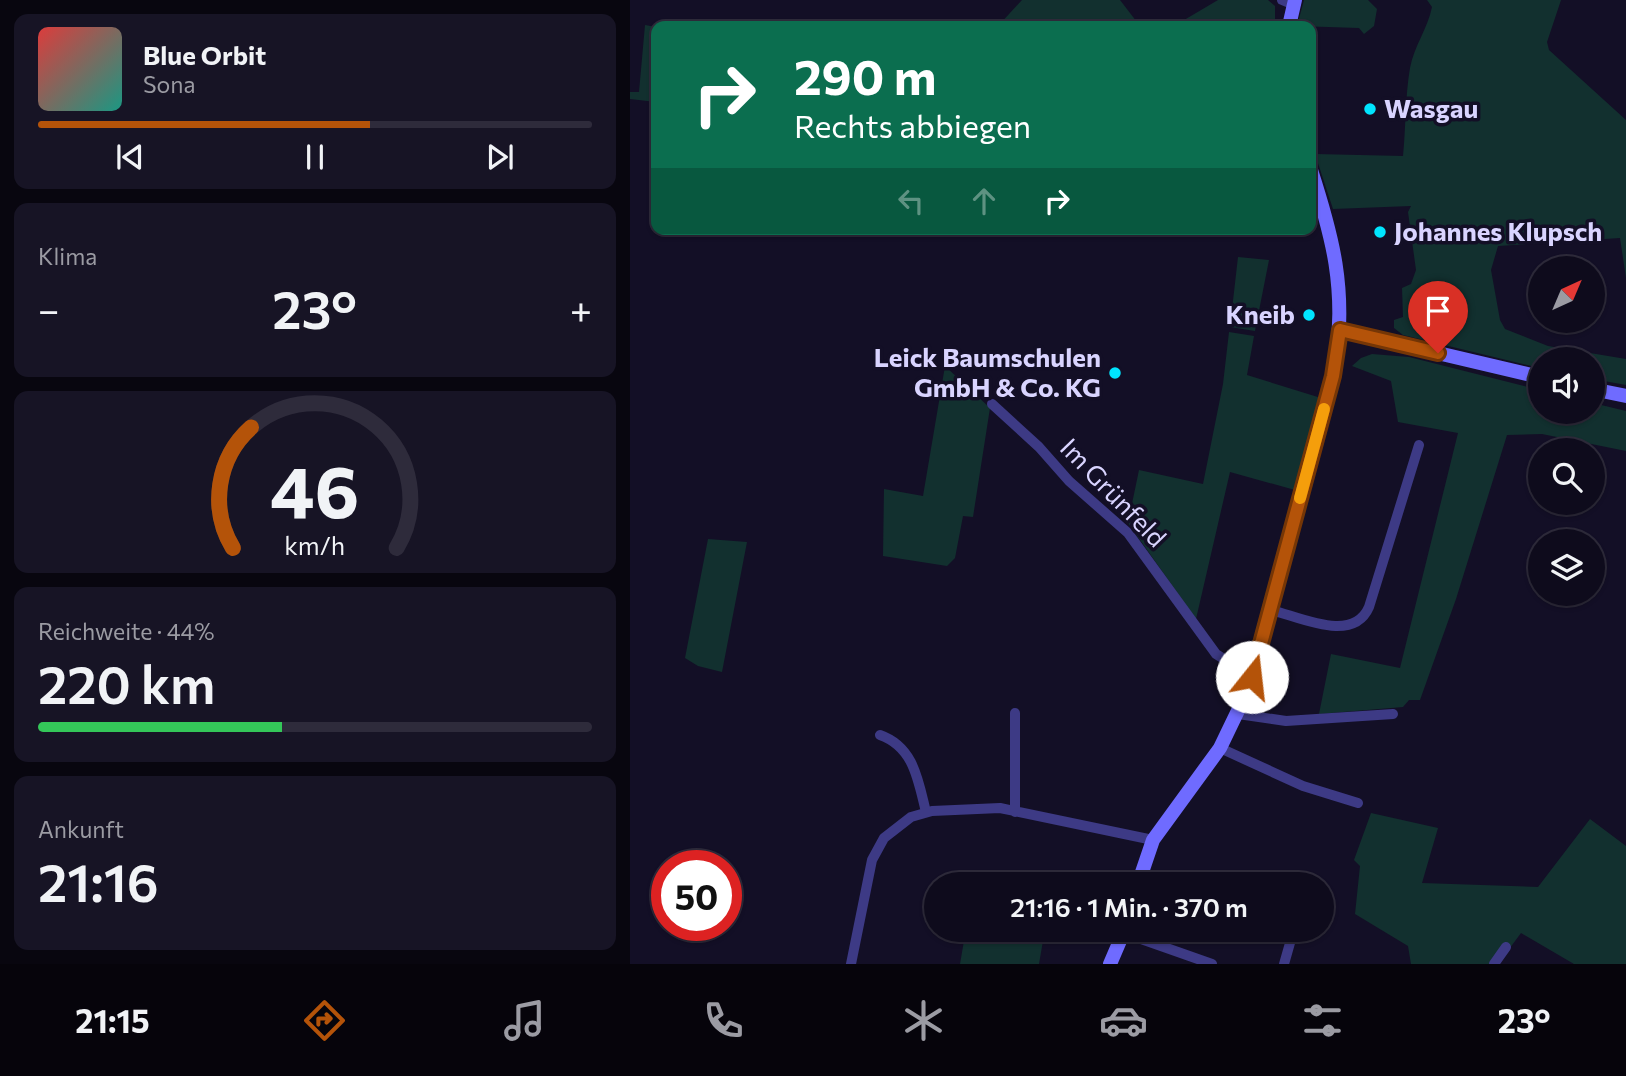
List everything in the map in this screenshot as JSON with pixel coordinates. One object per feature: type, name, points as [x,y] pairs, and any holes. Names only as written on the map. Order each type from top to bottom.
[{"type":"main road","points":[[1289,21],[1290,2]]},
{"type":"main road","points":[[1142,872],[1153,840],[1220,748],[1238,715],[1252,677],[1336,361],[1340,330],[1339,267],[1331,229],[1316,185]]},
{"type":"main road","points":[[1340,330],[1528,374]]},
{"type":"main road","points":[[1605,392],[1626,396]]},
{"type":"main road","points":[[1110,964],[1119,942]]},
{"type":"street","name":"Im Grünfeld","points":[[992,404],[1039,447],[1069,481],[1128,533],[1216,654],[1252,677]]},
{"type":"street","points":[[1270,610],[1344,628],[1362,620],[1369,607],[1419,445]]},
{"type":"street","points":[[1015,713],[1015,812]]},
{"type":"street","points":[[1238,715],[1286,721],[1394,714]]},
{"type":"street","points":[[880,735],[898,743],[909,756],[926,811]]},
{"type":"street","points":[[1220,748],[1303,786],[1358,803]]},
{"type":"street","points":[[851,964],[868,873],[877,849],[901,823],[926,811],[980,808],[1015,812],[1153,840]]},
{"type":"street","points":[[1153,942],[1212,964]]},
{"type":"street","points":[[1283,964],[1290,942]]},
{"type":"street","points":[[1494,964],[1506,947]]},
{"type":"green space","points":[[1022,0],[1120,0],[1136,21],[1003,21]]},
{"type":"green space","points":[[1218,0],[1268,0],[1275,6],[1275,21],[1182,21]]},
{"type":"green space","points":[[1304,0],[1368,0],[1377,9],[1374,26],[1364,34],[1359,28],[1316,27],[1316,21],[1298,21]]},
{"type":"green space","points":[[1427,0],[1561,0],[1547,42],[1549,50],[1626,120],[1626,278],[1620,238],[1498,246],[1491,270],[1500,320],[1505,329],[1554,347],[1528,347],[1528,365],[1403,335],[1394,328],[1394,320],[1403,317],[1402,288],[1411,284],[1416,270],[1408,212],[1411,206],[1333,209],[1316,157],[1316,154],[1403,156],[1410,68],[1432,7]]},
{"type":"green space","points":[[645,25],[651,26],[651,101],[630,99],[630,92],[639,92]]},
{"type":"green space","points":[[1238,257],[1269,260],[1255,331],[1230,327]]},
{"type":"green space","points":[[1229,332],[1254,336],[1247,375],[1321,398],[1295,490],[1230,472],[1196,619],[1128,523],[1139,470],[1203,484],[1223,384]]},
{"type":"green space","points":[[1372,354],[1409,357],[1528,387],[1528,424],[1605,424],[1605,406],[1626,411],[1626,451],[1605,447],[1605,438],[1507,435],[1456,599],[1420,700],[1409,700],[1403,707],[1319,714],[1331,654],[1400,668],[1458,433],[1398,422],[1391,381],[1352,366],[1361,358]]},
{"type":"green space","points":[[1605,356],[1626,359],[1626,385],[1605,381]]},
{"type":"green space","points":[[945,366],[990,408],[973,517],[963,516],[955,558],[947,566],[883,556],[884,489],[923,496]]},
{"type":"green space","points":[[708,539],[747,542],[722,672],[698,666],[685,658]]},
{"type":"green space","points":[[1371,813],[1438,828],[1422,883],[1538,887],[1590,819],[1626,846],[1626,964],[1574,964],[1521,933],[1498,964],[1411,964],[1408,946],[1355,914],[1360,866],[1354,860]]},
{"type":"green space","points":[[964,942],[1043,942],[1039,964],[960,964]]},
{"type":"slow traffic","points":[[1300,498],[1324,409]]},
{"type":"place","name":"Wasgau","points":[[1370,109]]},
{"type":"place","name":"Johannes Klupsch","points":[[1380,232]]},
{"type":"place","name":"Kneib","points":[[1309,315]]},
{"type":"place","name":"Leick Baumschulen GmbH & Co. KG","points":[[1115,373]]},
{"type":"route","points":[[1252,677],[1333,376],[1340,330],[1438,353]]}]
